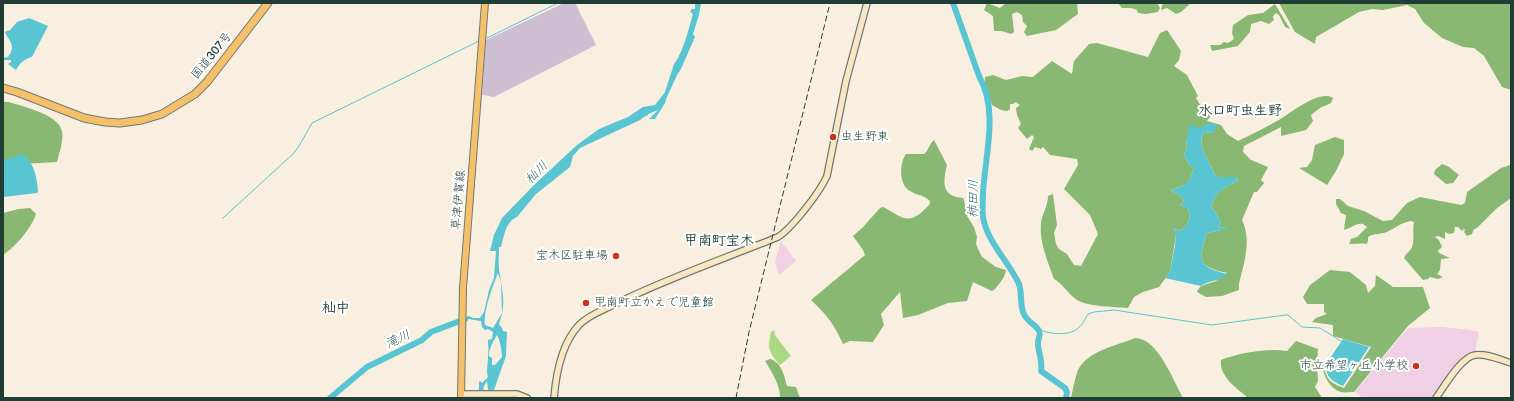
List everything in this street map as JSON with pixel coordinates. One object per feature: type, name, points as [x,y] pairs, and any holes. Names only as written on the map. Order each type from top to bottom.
[{"type":"highway","name":"国道307号","points":[[3,88],[84,118],[105,122],[120,123],[142,120],[162,114],[195,94],[207,82],[268,3]]},
{"type":"main road","name":"草津伊賀線","points":[[461,396],[462,313],[485,3]]},
{"type":"street","points":[[554,398],[559,362],[573,332],[580,323],[658,284],[778,237],[791,226],[820,188],[827,176],[846,81],[867,3]]},
{"type":"street","points":[[1436,398],[1462,362],[1467,358],[1479,355],[1511,363]]},
{"type":"street","points":[[461,396],[468,394],[517,394],[527,398]]},
{"type":"shaded area","points":[[564,3],[575,3],[596,45],[494,97],[482,95],[486,40]]},
{"type":"shaded area","points":[[781,241],[796,261],[779,275],[775,262]]},
{"type":"shaded area","name":"市立希望ヶ丘小学校","points":[[1441,327],[1479,332],[1475,352],[1464,356],[1459,360],[1432,398],[1363,398],[1355,392],[1408,328]]},
{"type":"green space","points":[[987,3],[1000,8],[1006,3],[1077,3],[1078,14],[1056,30],[1027,36],[1024,32],[1027,26],[1023,22],[1022,15],[1017,12],[1012,14],[1014,32],[1011,34],[1002,31],[994,31],[993,16],[984,10]]},
{"type":"green space","points":[[1118,3],[1157,3],[1160,8],[1158,12],[1146,14],[1138,13],[1137,10],[1131,8],[1122,8]]},
{"type":"green space","points":[[1163,3],[1191,3],[1181,12],[1176,14],[1167,8],[1161,10]]},
{"type":"green space","points":[[1279,3],[1511,3],[1511,90],[1502,87],[1484,56],[1474,48],[1463,47],[1442,38],[1424,23],[1415,9],[1407,5],[1383,10],[1372,9],[1359,12],[1316,37],[1315,44],[1295,32]]},
{"type":"green space","points":[[1275,4],[1290,29],[1285,27],[1279,15],[1276,13],[1273,16],[1274,20],[1269,24],[1261,21],[1251,24],[1250,32],[1238,46],[1212,51],[1210,45],[1220,45],[1224,42],[1228,43],[1234,39],[1232,33],[1233,25],[1248,15],[1263,13]]},
{"type":"green space","points":[[1167,30],[1181,51],[1179,60],[1174,66],[1187,75],[1198,96],[1196,98],[1201,106],[1207,104],[1213,113],[1207,121],[1221,125],[1227,134],[1238,141],[1277,121],[1313,99],[1327,96],[1333,98],[1331,103],[1320,108],[1311,115],[1313,121],[1306,130],[1281,136],[1281,127],[1244,146],[1243,152],[1251,160],[1268,167],[1261,180],[1264,183],[1257,192],[1254,192],[1242,220],[1245,228],[1247,244],[1239,290],[1222,296],[1206,297],[1197,292],[1202,286],[1217,281],[1227,273],[1205,265],[1201,256],[1207,233],[1227,230],[1224,227],[1221,228],[1219,225],[1221,222],[1211,206],[1218,193],[1229,185],[1238,181],[1236,177],[1217,177],[1214,174],[1201,142],[1204,133],[1214,132],[1200,129],[1186,140],[1187,147],[1184,155],[1190,166],[1194,167],[1189,181],[1184,185],[1171,190],[1183,198],[1184,202],[1180,205],[1187,208],[1190,215],[1187,225],[1180,231],[1174,229],[1176,235],[1170,272],[1159,287],[1143,292],[1134,297],[1128,308],[1088,304],[1074,298],[1054,279],[1044,252],[1041,237],[1041,223],[1048,196],[1053,194],[1057,225],[1054,233],[1056,244],[1059,249],[1067,254],[1074,265],[1081,266],[1098,234],[1090,215],[1064,189],[1078,165],[1077,159],[1050,155],[1043,147],[1041,149],[1035,147],[1032,151],[1029,149],[1034,137],[1032,135],[1027,139],[1018,128],[1021,124],[1016,108],[1020,105],[1015,102],[1010,104],[1010,109],[1007,111],[1001,110],[992,105],[985,85],[985,77],[993,75],[1006,80],[1022,76],[1033,77],[1052,61],[1072,74],[1074,61],[1089,44],[1097,43],[1148,57],[1160,33]]},
{"type":"green space","points":[[3,102],[9,102],[40,112],[54,120],[59,125],[62,131],[62,139],[57,162],[3,165]]},
{"type":"green space","points":[[1335,137],[1344,140],[1344,154],[1327,185],[1299,168],[1307,167],[1312,160],[1315,145]]},
{"type":"green space","points":[[934,140],[947,165],[945,187],[947,191],[956,197],[963,198],[967,216],[974,227],[977,237],[976,244],[982,257],[996,267],[1006,270],[1004,276],[1000,283],[992,291],[973,282],[967,301],[948,303],[918,315],[903,318],[900,292],[881,314],[884,325],[873,342],[850,341],[843,344],[830,320],[811,300],[865,255],[853,236],[880,208],[883,207],[902,218],[911,218],[915,217],[930,204],[930,201],[927,199],[906,188],[902,179],[901,169],[906,154],[924,154]]},
{"type":"green space","points":[[1442,164],[1449,167],[1459,175],[1453,183],[1446,184],[1434,174],[1435,170]]},
{"type":"green space","points":[[1510,165],[1511,198],[1496,209],[1477,228],[1474,229],[1472,234],[1467,236],[1464,229],[1462,231],[1458,227],[1455,227],[1454,233],[1449,234],[1445,232],[1445,239],[1438,236],[1435,237],[1439,240],[1442,247],[1438,251],[1439,253],[1450,258],[1441,259],[1440,270],[1437,274],[1443,277],[1438,279],[1430,277],[1423,280],[1404,258],[1413,244],[1414,222],[1407,222],[1384,233],[1370,236],[1368,237],[1367,244],[1349,244],[1351,239],[1357,237],[1367,227],[1360,224],[1344,230],[1346,215],[1341,213],[1336,204],[1336,199],[1340,199],[1348,206],[1364,211],[1383,221],[1392,220],[1407,203],[1420,197],[1461,205],[1465,203],[1467,192],[1501,168]]},
{"type":"green space","points":[[30,208],[36,214],[34,220],[18,242],[3,255],[3,213]]},
{"type":"green space","points":[[1330,270],[1350,272],[1366,285],[1368,293],[1375,286],[1376,275],[1393,287],[1423,287],[1430,308],[1408,326],[1354,392],[1341,392],[1330,385],[1322,365],[1324,364],[1329,379],[1335,384],[1344,388],[1371,347],[1333,336],[1333,325],[1312,322],[1316,318],[1327,314],[1324,312],[1324,304],[1307,304],[1303,297],[1310,285]]},
{"type":"green space","points":[[774,330],[775,335],[791,356],[780,365],[771,354],[769,347],[771,332]]},
{"type":"green space","points":[[1136,338],[1144,340],[1158,353],[1170,371],[1183,398],[1071,398],[1078,370],[1083,363],[1096,353]]},
{"type":"green space","points":[[1296,341],[1318,349],[1318,381],[1315,387],[1322,398],[1248,398],[1230,382],[1223,372],[1221,360],[1254,352],[1271,350],[1287,351]]},
{"type":"green space","points":[[770,359],[780,366],[787,386],[796,387],[800,398],[780,398],[773,374],[765,361]]},
{"type":"water","points":[[695,3],[701,3],[693,34],[695,37],[665,103],[655,119],[649,119],[658,110],[580,148],[573,156],[570,167],[536,194],[517,217],[507,226],[501,247],[499,247],[501,281],[498,273],[485,313],[485,325],[493,328],[502,313],[501,284],[503,310],[499,324],[503,331],[507,332],[506,356],[494,390],[496,398],[489,398],[487,381],[484,386],[482,398],[479,398],[479,382],[480,381],[482,383],[488,377],[488,340],[492,339],[493,332],[488,329],[485,330],[482,327],[481,321],[468,319],[459,323],[460,320],[469,316],[473,318],[480,318],[484,312],[489,290],[494,278],[496,251],[490,251],[494,235],[502,218],[533,186],[577,145],[599,129],[628,117],[643,107],[655,105],[665,92],[674,64],[683,47],[693,14],[690,12],[692,9],[695,9]],"holes":[[[497,335],[502,357],[495,365],[492,365],[492,358],[489,356],[489,353]]]},
{"type":"water","points":[[29,18],[48,26],[32,57],[22,62],[16,70],[8,64],[11,60],[3,60],[3,58],[8,57],[12,49],[5,32],[10,30],[17,22]]},
{"type":"water","points":[[1207,123],[1218,125],[1214,132],[1204,133],[1201,142],[1214,174],[1217,177],[1236,177],[1238,181],[1221,190],[1213,201],[1211,206],[1221,222],[1219,225],[1221,228],[1224,227],[1228,229],[1207,233],[1201,256],[1205,265],[1227,274],[1224,277],[1201,286],[1165,278],[1170,272],[1175,245],[1176,235],[1173,229],[1180,231],[1187,225],[1190,215],[1187,208],[1180,205],[1184,202],[1183,198],[1171,190],[1181,187],[1187,183],[1191,177],[1194,167],[1190,166],[1184,155],[1187,147],[1186,140],[1190,124],[1200,129]]},
{"type":"water","points":[[22,154],[32,165],[36,175],[38,191],[37,193],[3,197],[3,161]]},
{"type":"water","points":[[1343,339],[1369,347],[1343,386],[1329,376],[1327,365]]},
{"type":"waterway","points":[[487,38],[558,3]]},
{"type":"waterway","name":"柿田川","points":[[953,3],[985,90],[988,104],[990,118],[983,193],[983,217],[985,226],[1019,284],[1024,315],[1036,326],[1039,331],[1040,334],[1038,343],[1041,371],[1065,388],[1067,392],[1066,398]]},
{"type":"waterway","points":[[223,218],[294,153],[312,123],[479,41]]},
{"type":"waterway","points":[[1038,329],[1062,334],[1072,332],[1078,328],[1088,314],[1114,310],[1212,325],[1288,315],[1302,327],[1320,328],[1341,341]]},
{"type":"waterway","name":"滝川","points":[[330,398],[367,367],[422,340],[431,332],[465,319]]},
{"type":"railway","points":[[736,398],[749,332],[830,3]]},
{"type":"place","name":"虫生野東","points":[[833,137]]},
{"type":"place","name":"宝木区駐車場","points":[[616,256]]},
{"type":"place","name":"甲南町立かえで児童館","points":[[586,303]]},
{"type":"place","name":"市立希望ヶ丘小学校","points":[[1416,366]]},
{"type":"district","name":"水口町虫生野","points":[[1240,111]]},
{"type":"district","name":"甲南町宝木","points":[[719,241]]},
{"type":"district","name":"杣中","points":[[336,308]]},
{"type":"water label","name":"杣川","points":[[537,173]]}]
